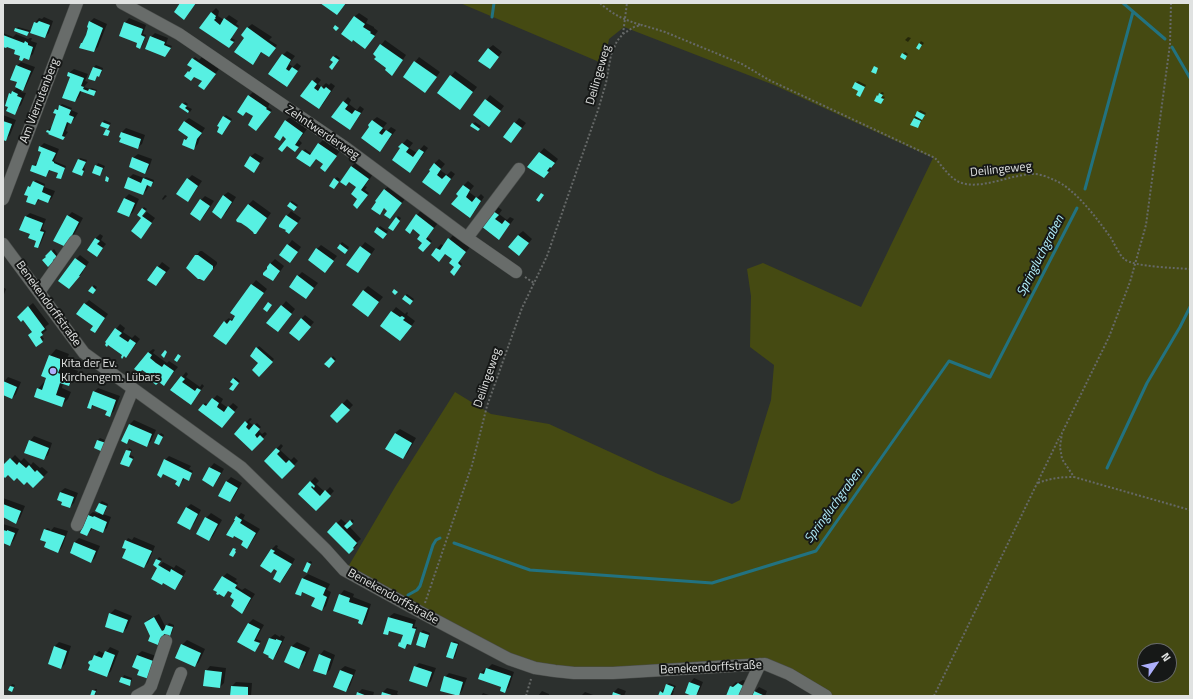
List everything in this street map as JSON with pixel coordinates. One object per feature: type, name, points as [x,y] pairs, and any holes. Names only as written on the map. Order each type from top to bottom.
[{"type":"street","name":"Am Vierrutenberg","points":[[3,199],[77,3]]},
{"type":"street","name":"Zehntwerderweg","points":[[122,3],[179,34],[346,148],[467,238],[516,272]]},
{"type":"street","points":[[467,238],[519,169]]},
{"type":"street","points":[[39,292],[75,241]]},
{"type":"street","name":"Benekendorffstraße","points":[[3,244],[84,353],[241,467],[322,546],[344,570],[508,659],[535,668],[574,673],[613,673],[765,664],[783,671],[818,694]]},
{"type":"street","points":[[77,525],[133,389]]},
{"type":"street","points":[[137,696],[148,690],[151,686],[166,641]]},
{"type":"street","points":[[745,696],[760,664]]},
{"type":"street","points":[[172,696],[181,673]]},
{"type":"path","points":[[600,3],[609,12],[642,25]]},
{"type":"path","points":[[623,34],[627,3]]},
{"type":"path","points":[[936,696],[937,691],[1109,337],[1130,282],[1146,225],[1170,44],[1171,3]]},
{"type":"path","name":"Deilingeweg","points":[[422,613],[472,465],[487,406],[522,308],[547,256],[598,110],[606,83],[611,55],[623,34],[634,27],[642,25],[665,32],[742,64],[769,80],[935,158],[948,174],[958,182],[977,184],[1035,174],[1055,180],[1066,187],[1083,202],[1097,218],[1124,259],[1135,264]]},
{"type":"path","points":[[1135,264],[1190,269]]},
{"type":"path","points":[[1062,433],[1060,447],[1062,459],[1074,477]]},
{"type":"path","points":[[1038,483],[1048,479],[1074,477],[1190,510]]},
{"type":"path","points":[[526,696],[535,668]]},
{"type":"green space","points":[[460,3],[1190,3],[1190,696],[835,696],[789,670],[683,664],[575,669],[538,665],[510,655],[348,567],[395,487],[455,392],[491,414],[549,424],[658,474],[732,504],[740,500],[771,400],[774,365],[750,347],[751,296],[747,269],[763,263],[861,307],[933,158],[774,85],[624,27],[609,39],[604,64]]},
{"type":"building","points":[[180,3],[196,3],[184,20],[174,12]]},
{"type":"building","points":[[320,3],[346,3],[337,15]]},
{"type":"building","points":[[211,12],[216,16],[214,20],[220,25],[224,18],[238,28],[230,40],[234,42],[229,48],[199,28]]},
{"type":"building","points":[[354,16],[365,24],[363,27],[375,36],[365,49],[353,40],[352,42],[341,34]]},
{"type":"building","points":[[39,21],[50,25],[45,38],[30,33],[34,22],[37,23]]},
{"type":"building","points":[[89,21],[103,28],[94,52],[79,48],[86,35]]},
{"type":"building","points":[[124,22],[143,29],[141,35],[145,37],[140,49],[136,47],[137,43],[119,36]]},
{"type":"building","points":[[335,25],[339,28],[336,31],[333,28]]},
{"type":"building","points":[[247,27],[276,48],[269,57],[261,52],[253,65],[234,52],[244,38],[241,35]]},
{"type":"building","points":[[15,28],[29,32],[27,36],[14,31]]},
{"type":"building","points":[[3,35],[24,43],[25,41],[28,45],[33,47],[29,60],[24,58],[22,61],[19,60],[20,56],[14,54],[15,50],[3,47]]},
{"type":"building","points":[[150,36],[165,42],[164,45],[171,48],[165,57],[145,49]]},
{"type":"building","points":[[919,43],[922,45],[919,50],[916,48]]},
{"type":"building","points":[[380,44],[403,60],[392,76],[385,70],[386,68],[374,59],[376,57],[373,54]]},
{"type":"building","points":[[488,48],[499,57],[490,69],[478,61]]},
{"type":"building","points":[[902,53],[907,56],[905,60],[900,57]]},
{"type":"building","points":[[282,54],[291,60],[286,69],[289,71],[292,67],[298,71],[287,87],[268,74]]},
{"type":"building","points":[[333,56],[339,60],[332,70],[329,67],[333,62],[330,60]]},
{"type":"building","points":[[192,58],[216,74],[204,90],[198,86],[202,81],[194,77],[191,81],[184,76],[192,68],[187,65]]},
{"type":"building","points":[[414,61],[437,77],[425,93],[403,77]]},
{"type":"building","points":[[16,65],[31,71],[23,91],[15,87],[17,82],[10,80]]},
{"type":"building","points":[[874,66],[878,68],[876,74],[871,72]]},
{"type":"building","points":[[93,67],[102,70],[99,77],[97,76],[95,81],[88,79]]},
{"type":"building","points":[[68,72],[84,78],[81,86],[84,87],[83,89],[88,91],[89,89],[96,91],[94,96],[80,91],[75,102],[62,98],[70,77],[67,76]]},
{"type":"building","points":[[450,75],[473,92],[460,110],[437,93]]},
{"type":"building","points":[[312,80],[317,84],[314,88],[318,91],[321,86],[324,89],[326,87],[331,91],[319,109],[300,96]]},
{"type":"building","points":[[855,82],[865,87],[860,97],[856,95],[858,91],[852,88]]},
{"type":"building","points":[[12,91],[18,94],[17,96],[22,98],[15,115],[6,111],[8,107],[5,106],[9,93],[11,94]]},
{"type":"building","points":[[879,93],[883,95],[881,98],[884,99],[881,104],[874,101]]},
{"type":"building","points":[[248,95],[271,112],[256,131],[248,125],[253,116],[246,112],[243,116],[237,112]]},
{"type":"building","points":[[485,99],[501,111],[489,127],[473,115]]},
{"type":"building","points":[[343,101],[348,105],[345,109],[352,114],[355,110],[361,113],[350,130],[331,117]]},
{"type":"building","points":[[182,103],[187,106],[185,108],[189,111],[188,113],[179,107]]},
{"type":"building","points":[[59,105],[71,110],[69,115],[74,117],[71,124],[67,122],[62,136],[65,137],[63,140],[46,132],[47,130],[50,131],[56,114],[53,113],[55,109],[58,110]]},
{"type":"building","points":[[917,111],[925,115],[922,120],[915,116]]},
{"type":"building","points":[[223,116],[231,121],[222,135],[217,132],[219,127],[217,126]]},
{"type":"building","points":[[914,118],[921,121],[918,128],[910,125]]},
{"type":"building","points":[[285,120],[303,133],[295,145],[299,147],[295,152],[287,146],[282,152],[278,149],[286,139],[283,136],[280,141],[274,137]]},
{"type":"building","points":[[372,120],[383,128],[379,133],[382,135],[386,130],[392,134],[380,152],[361,138]]},
{"type":"building","points":[[3,121],[12,124],[6,141],[3,140]]},
{"type":"building","points":[[184,121],[202,133],[197,139],[194,150],[182,145],[184,139],[186,140],[188,137],[178,130]]},
{"type":"building","points":[[102,122],[110,125],[108,129],[100,126]]},
{"type":"building","points":[[514,122],[522,128],[511,143],[503,137]]},
{"type":"building","points":[[472,123],[480,129],[478,131],[470,126]]},
{"type":"building","points":[[106,129],[110,131],[108,136],[103,135]]},
{"type":"building","points":[[121,132],[141,139],[138,149],[119,142]]},
{"type":"building","points":[[318,143],[337,156],[325,172],[320,168],[323,164],[316,159],[310,167],[296,158],[302,150],[310,155]]},
{"type":"building","points":[[402,143],[409,148],[406,152],[413,157],[419,149],[424,152],[410,173],[392,160],[400,148],[398,147]]},
{"type":"building","points":[[39,146],[56,153],[52,161],[65,168],[61,179],[56,178],[58,173],[49,170],[46,177],[30,171],[32,165],[36,166],[41,152],[38,151]]},
{"type":"building","points":[[539,152],[555,163],[547,171],[549,172],[544,178],[527,167]]},
{"type":"building","points":[[250,156],[260,163],[254,173],[244,166]]},
{"type":"building","points":[[132,157],[149,164],[145,174],[129,167]]},
{"type":"building","points":[[78,159],[86,162],[82,170],[84,171],[82,176],[72,172]]},
{"type":"building","points":[[434,163],[441,169],[437,175],[442,179],[446,175],[451,179],[440,195],[422,182]]},
{"type":"building","points":[[95,165],[103,168],[100,176],[92,173]]},
{"type":"building","points":[[351,166],[369,179],[361,190],[368,195],[357,209],[353,205],[357,199],[351,194],[356,187],[349,182],[346,186],[340,182]]},
{"type":"building","points":[[106,176],[109,178],[108,182],[105,181]]},
{"type":"building","points":[[128,177],[141,183],[143,178],[153,182],[151,187],[147,185],[143,195],[124,188]]},
{"type":"building","points":[[187,178],[198,186],[188,202],[176,194]]},
{"type":"building","points":[[334,178],[339,182],[334,189],[329,186]]},
{"type":"building","points":[[33,181],[44,186],[42,192],[51,196],[48,203],[38,199],[35,205],[26,202],[28,196],[24,195],[28,186],[30,187]]},
{"type":"building","points":[[463,185],[470,190],[466,197],[472,202],[476,197],[481,201],[470,218],[451,204],[458,196],[456,194]]},
{"type":"building","points":[[384,189],[402,203],[390,219],[384,215],[387,211],[384,208],[380,215],[371,209]]},
{"type":"building","points":[[541,193],[544,195],[539,202],[536,200]]},
{"type":"building","points":[[223,195],[232,202],[221,219],[212,212]]},
{"type":"building","points":[[124,198],[135,203],[129,217],[117,212]]},
{"type":"building","points":[[200,199],[210,206],[200,221],[190,214]]},
{"type":"building","points":[[290,202],[297,207],[294,211],[287,206]]},
{"type":"building","points":[[248,204],[267,218],[256,234],[236,220]]},
{"type":"building","points":[[142,208],[146,211],[142,216],[152,223],[141,239],[131,231],[141,218],[137,215]]},
{"type":"building","points":[[493,211],[499,215],[495,219],[502,224],[505,220],[510,224],[499,240],[481,226]]},
{"type":"building","points":[[416,214],[434,228],[426,239],[431,243],[423,252],[418,248],[422,243],[417,239],[420,235],[413,229],[410,234],[405,230]]},
{"type":"building","points":[[67,215],[79,222],[66,247],[53,241]]},
{"type":"building","points":[[286,215],[298,223],[289,234],[285,231],[286,230],[279,227]]},
{"type":"building","points":[[25,216],[43,223],[40,231],[44,232],[38,248],[34,247],[36,241],[28,238],[30,234],[19,230]]},
{"type":"building","points":[[396,217],[400,221],[393,231],[388,228]]},
{"type":"building","points":[[377,227],[387,234],[383,239],[374,232]]},
{"type":"building","points":[[518,235],[529,243],[519,256],[508,247]]},
{"type":"building","points":[[95,238],[100,241],[97,244],[103,248],[97,257],[87,250]]},
{"type":"building","points":[[448,238],[466,252],[458,263],[461,266],[454,276],[450,272],[454,267],[449,263],[452,259],[445,254],[439,262],[431,255],[436,248],[440,250]]},
{"type":"building","points":[[287,244],[298,252],[290,263],[279,255]]},
{"type":"building","points":[[340,244],[348,250],[345,254],[337,248]]},
{"type":"building","points":[[360,246],[371,254],[358,273],[346,265]]},
{"type":"building","points":[[316,248],[334,261],[325,273],[308,260]]},
{"type":"building","points":[[51,250],[57,257],[48,267],[42,260]]},
{"type":"building","points":[[195,255],[198,255],[213,266],[213,269],[204,281],[198,279],[186,268]]},
{"type":"building","points":[[75,258],[86,266],[69,289],[58,281]]},
{"type":"building","points":[[270,263],[280,271],[273,281],[263,275]]},
{"type":"building","points":[[157,266],[166,272],[156,286],[147,280]]},
{"type":"building","points":[[297,275],[314,288],[306,299],[289,287]]},
{"type":"building","points":[[251,284],[264,293],[226,345],[213,336],[224,321],[227,324],[230,320],[232,321],[235,316],[230,313]]},
{"type":"building","points":[[92,286],[96,290],[93,294],[88,291]]},
{"type":"building","points":[[394,289],[398,292],[395,295],[392,292]]},
{"type":"building","points":[[363,290],[379,302],[368,317],[352,305]]},
{"type":"building","points":[[405,295],[413,301],[410,305],[402,299]]},
{"type":"building","points":[[268,302],[272,305],[267,312],[263,309]]},
{"type":"building","points":[[84,303],[105,318],[95,333],[90,330],[93,326],[76,314]]},
{"type":"building","points":[[281,305],[292,314],[278,332],[266,323]]},
{"type":"building","points":[[28,306],[45,329],[41,332],[43,335],[40,337],[43,342],[36,347],[28,335],[32,332],[23,320],[21,322],[17,317]]},
{"type":"building","points":[[391,311],[400,317],[402,316],[405,318],[403,320],[412,326],[400,341],[380,326]]},
{"type":"building","points":[[301,318],[311,327],[299,341],[289,333]]},
{"type":"building","points":[[115,328],[122,333],[119,336],[128,342],[130,339],[136,343],[126,358],[124,356],[122,359],[122,355],[108,345],[107,347],[105,345],[105,342]]},
{"type":"building","points":[[256,347],[273,362],[259,377],[252,370],[258,363],[250,356]]},
{"type":"building","points":[[165,350],[167,352],[164,358],[161,355]]},
{"type":"building","points":[[148,352],[152,355],[150,358],[156,363],[162,367],[164,364],[174,371],[164,386],[159,382],[156,385],[151,381],[153,378],[142,370],[140,373],[134,369]]},
{"type":"building","points":[[178,354],[181,356],[177,362],[174,360]]},
{"type":"building","points":[[49,355],[63,360],[58,373],[72,378],[69,386],[60,383],[56,395],[65,398],[62,407],[34,397],[37,388],[42,390],[46,378],[41,376]]},
{"type":"building","points":[[331,357],[335,361],[329,368],[324,364]]},
{"type":"building","points":[[181,376],[185,379],[182,382],[195,391],[197,388],[201,390],[191,405],[170,390]]},
{"type":"building","points":[[233,378],[239,383],[233,391],[229,389],[233,384],[230,382]]},
{"type":"building","points":[[3,381],[17,387],[12,399],[3,395]]},
{"type":"building","points":[[93,391],[116,400],[110,417],[105,415],[107,411],[92,405],[91,409],[87,408]]},
{"type":"building","points":[[212,398],[219,403],[217,407],[224,412],[228,406],[235,412],[222,428],[198,410],[203,404],[206,406]]},
{"type":"building","points":[[342,403],[350,410],[337,423],[330,416]]},
{"type":"building","points":[[245,421],[248,424],[246,427],[249,430],[254,424],[260,429],[255,435],[257,438],[260,435],[264,439],[252,451],[234,434]]},
{"type":"building","points":[[129,424],[152,434],[147,447],[129,439],[127,444],[121,441]]},
{"type":"building","points":[[395,433],[412,443],[403,459],[385,449]]},
{"type":"building","points":[[158,434],[163,437],[159,445],[154,443]]},
{"type":"building","points":[[29,440],[49,448],[44,460],[24,453]]},
{"type":"building","points":[[97,440],[106,443],[103,452],[94,448]]},
{"type":"building","points":[[276,448],[280,451],[277,454],[286,463],[289,460],[295,466],[282,479],[264,461]]},
{"type":"building","points":[[126,450],[131,451],[129,457],[133,459],[129,467],[120,464]]},
{"type":"building","points":[[10,458],[17,465],[19,462],[26,468],[29,465],[35,472],[37,470],[44,477],[33,488],[27,482],[24,485],[17,478],[14,481],[8,475],[5,478],[3,476],[3,465]]},
{"type":"building","points":[[164,459],[192,473],[189,481],[183,478],[179,487],[175,484],[177,481],[163,474],[161,478],[157,475]]},
{"type":"building","points":[[209,467],[221,473],[213,487],[202,480]]},
{"type":"building","points":[[226,481],[238,488],[230,502],[218,496]]},
{"type":"building","points":[[310,481],[315,486],[314,488],[312,486],[311,487],[320,496],[325,490],[331,496],[316,511],[298,494]]},
{"type":"building","points":[[60,492],[74,497],[70,508],[61,505],[62,502],[57,500]]},
{"type":"building","points":[[99,503],[107,506],[103,515],[95,511]]},
{"type":"building","points":[[3,504],[21,511],[16,524],[3,517]]},
{"type":"building","points":[[186,507],[198,514],[190,530],[177,523]]},
{"type":"building","points":[[88,515],[107,522],[103,533],[91,528],[87,536],[80,533]]},
{"type":"building","points":[[236,516],[242,520],[240,523],[256,533],[247,549],[241,545],[243,541],[234,536],[233,538],[226,535]]},
{"type":"building","points":[[205,517],[218,524],[209,541],[196,534]]},
{"type":"building","points":[[350,520],[353,524],[347,529],[344,526]]},
{"type":"building","points":[[336,522],[357,543],[349,554],[327,532]]},
{"type":"building","points":[[44,529],[65,536],[58,553],[44,547],[46,542],[40,540]]},
{"type":"building","points":[[3,530],[15,533],[10,546],[3,543]]},
{"type":"building","points":[[125,540],[152,551],[144,568],[122,558],[126,549],[122,548]]},
{"type":"building","points":[[74,542],[96,551],[91,563],[70,553]]},
{"type":"building","points":[[233,548],[236,549],[236,552],[233,557],[229,555]]},
{"type":"building","points":[[271,549],[275,551],[273,553],[292,564],[280,583],[273,579],[277,571],[274,569],[271,573],[260,566]]},
{"type":"building","points":[[156,559],[161,561],[158,565],[170,572],[171,569],[183,576],[175,590],[163,583],[162,585],[151,579],[157,568],[153,565]]},
{"type":"building","points":[[307,562],[311,564],[307,573],[303,571]]},
{"type":"building","points":[[222,576],[237,585],[235,588],[251,598],[242,614],[231,606],[234,600],[230,597],[232,593],[228,591],[224,597],[216,594],[217,592],[213,590]]},
{"type":"building","points":[[302,578],[326,588],[323,595],[327,597],[322,611],[311,606],[315,598],[302,592],[301,596],[295,594]]},
{"type":"building","points":[[339,594],[350,598],[349,602],[368,608],[362,625],[358,623],[359,620],[333,611]]},
{"type":"building","points":[[109,613],[128,620],[123,633],[105,627]]},
{"type":"building","points":[[154,617],[162,631],[166,625],[173,627],[170,636],[164,634],[162,641],[160,641],[158,645],[148,641],[150,636],[144,623]]},
{"type":"building","points":[[388,617],[413,624],[412,628],[416,629],[411,645],[407,644],[405,649],[398,646],[403,635],[389,631],[388,635],[383,634]]},
{"type":"building","points":[[248,623],[260,629],[254,641],[260,643],[255,652],[237,642]]},
{"type":"building","points":[[420,632],[429,635],[425,648],[416,645]]},
{"type":"building","points":[[269,638],[282,641],[273,660],[263,653]]},
{"type":"building","points":[[451,642],[458,644],[453,659],[446,657]]},
{"type":"building","points":[[181,644],[201,653],[195,667],[175,658]]},
{"type":"building","points":[[54,646],[67,651],[61,669],[48,664]]},
{"type":"building","points":[[291,646],[306,652],[299,669],[284,662]]},
{"type":"building","points":[[105,651],[115,655],[107,677],[88,670],[90,665],[88,663],[92,660],[94,655],[102,658]]},
{"type":"building","points":[[319,654],[331,659],[326,675],[313,671]]},
{"type":"building","points":[[137,655],[156,662],[149,679],[137,675],[139,670],[132,667]]},
{"type":"building","points":[[414,666],[432,672],[427,687],[409,681]]},
{"type":"building","points":[[486,668],[511,676],[505,693],[500,691],[501,687],[478,679],[480,673],[484,674]]},
{"type":"building","points":[[205,670],[222,672],[220,688],[203,686]]},
{"type":"building","points":[[340,670],[353,675],[346,692],[333,687]]},
{"type":"building","points":[[444,676],[463,682],[459,696],[440,691]]},
{"type":"building","points":[[121,677],[131,680],[130,686],[119,682]]},
{"type":"building","points":[[689,682],[700,686],[696,696],[685,693]]},
{"type":"building","points":[[738,683],[745,687],[741,696],[726,696],[730,686],[733,687]]},
{"type":"building","points":[[666,684],[674,687],[670,696],[658,696],[660,691],[663,693]]},
{"type":"building","points":[[10,686],[14,687],[12,692],[8,690]]},
{"type":"building","points":[[231,686],[248,687],[248,696],[230,696]]},
{"type":"building","points":[[92,690],[96,691],[94,696],[90,696]]},
{"type":"building","points":[[754,691],[765,696],[752,696]]},
{"type":"building","points":[[357,692],[367,696],[356,696]]},
{"type":"building","points":[[382,692],[395,696],[381,696]]},
{"type":"building","points":[[613,692],[624,696],[612,696]]},
{"type":"waterway","points":[[492,17],[494,3]]},
{"type":"waterway","points":[[1123,3],[1165,39]]},
{"type":"waterway","name":"Springluchgraben","points":[[1085,189],[1133,12]]},
{"type":"waterway","points":[[1172,47],[1190,78]]},
{"type":"waterway","name":"Springluchgraben","points":[[454,543],[530,570],[712,583],[816,551],[949,361],[990,377],[1077,208]]},
{"type":"waterway","points":[[1107,468],[1147,383],[1190,307]]},
{"type":"waterway","name":"Springluchgraben","points":[[408,595],[417,590],[420,586],[433,545],[436,540],[440,538]]},
{"type":"place","name":"Kita der Ev. Kirchengem. Lübars","points":[[53,371]]}]
